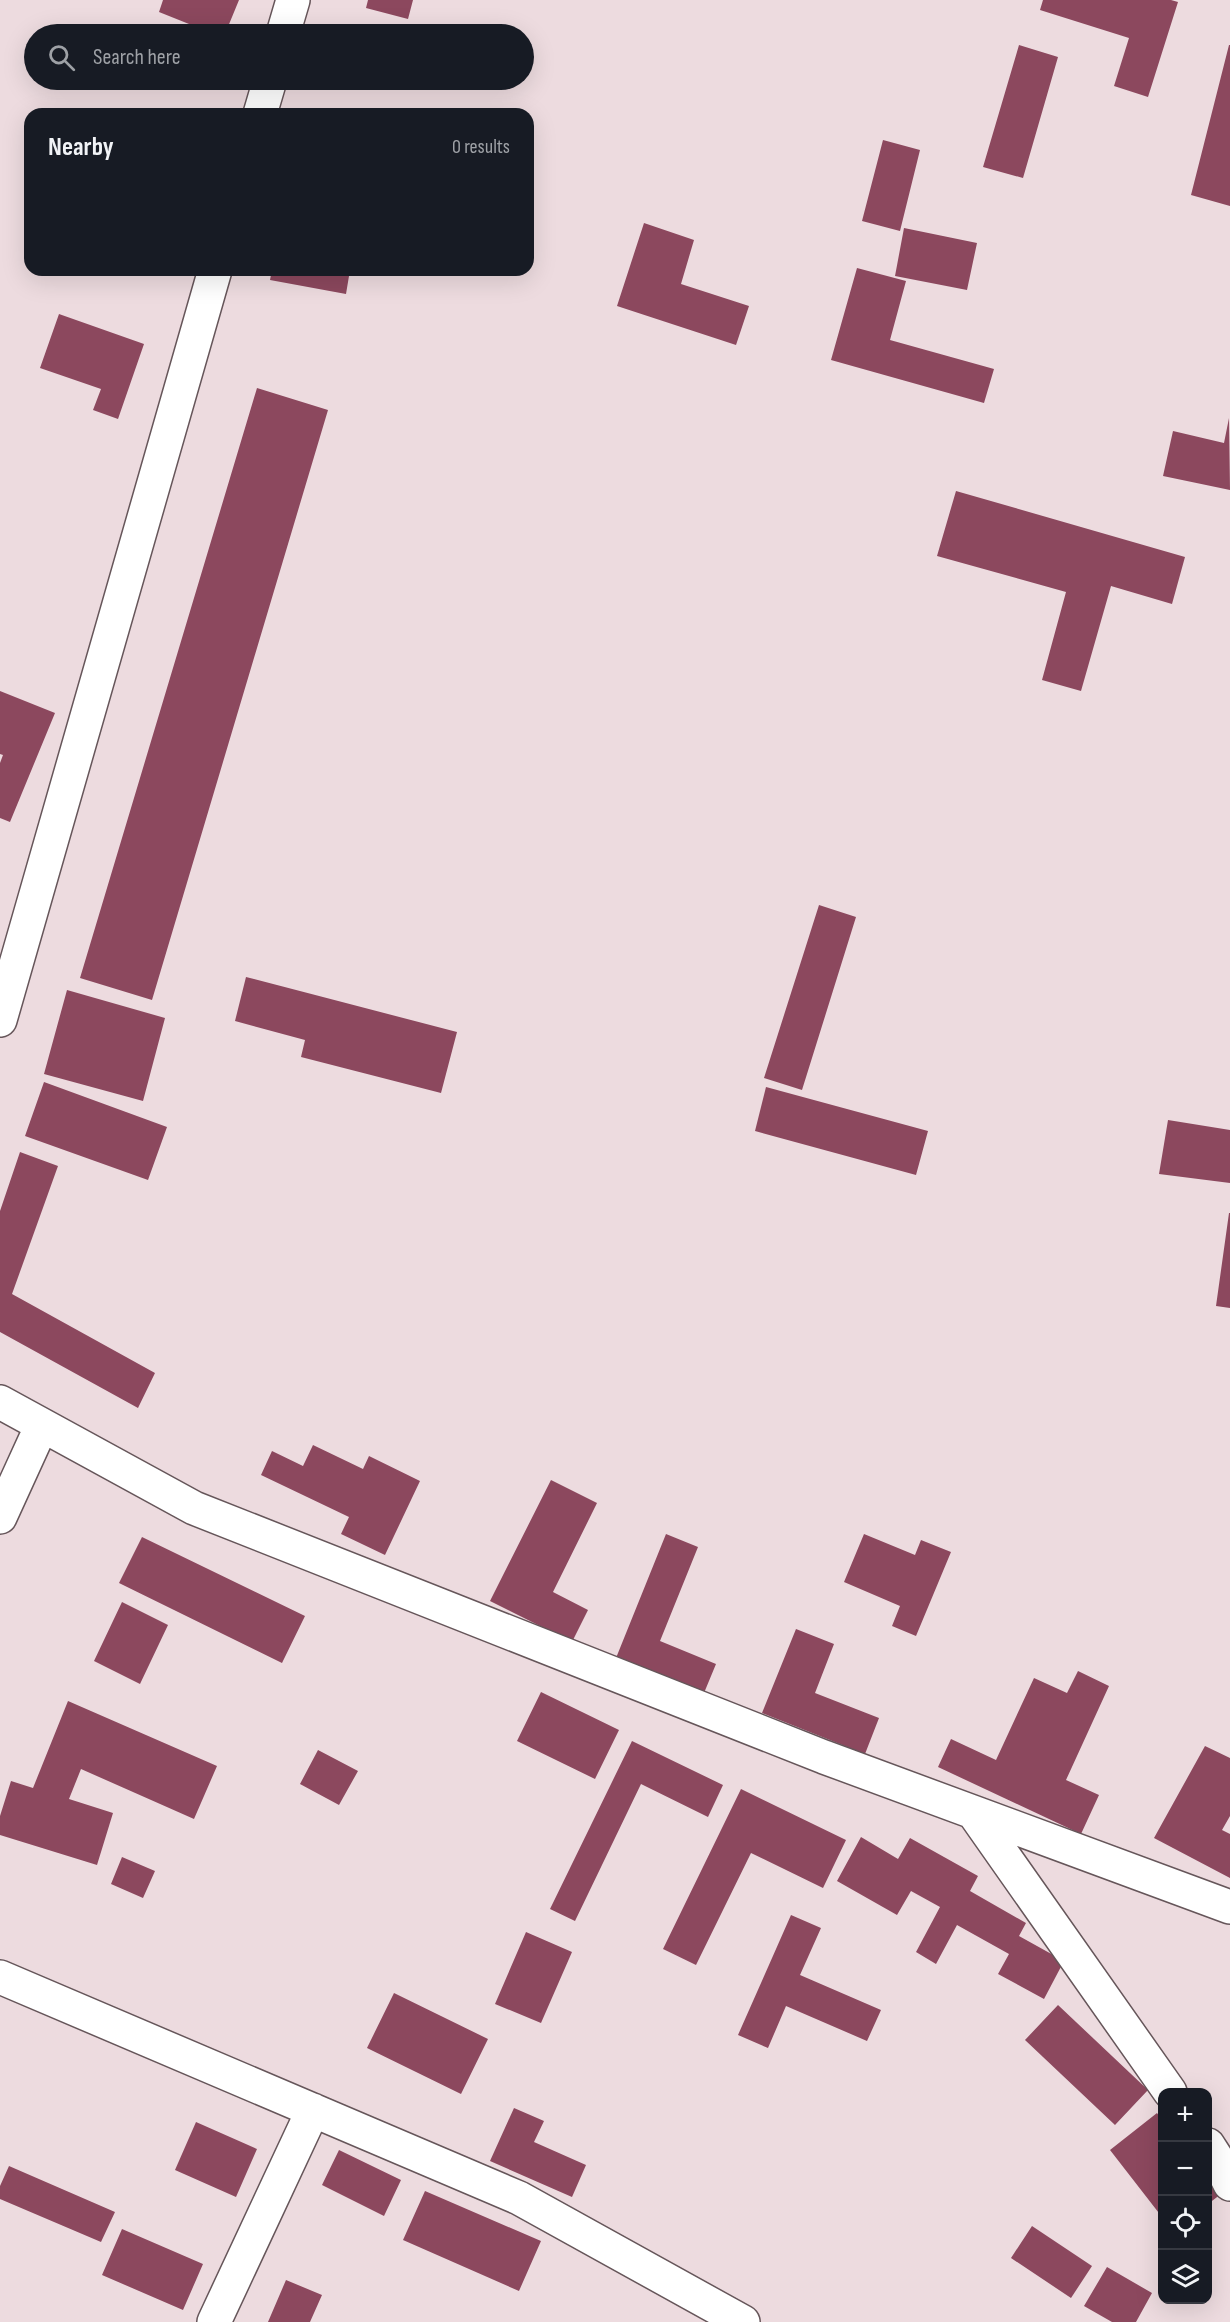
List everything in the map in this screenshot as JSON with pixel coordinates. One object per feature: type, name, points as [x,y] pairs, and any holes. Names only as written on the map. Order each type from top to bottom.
[{"type":"street","points":[[286,24],[293,0]]},
{"type":"street","points":[[262,108],[267,90]]},
{"type":"street","points":[[0,1020],[213,276]]},
{"type":"street","points":[[0,1402],[194,1508],[824,1757],[1230,1906]]},
{"type":"street","points":[[0,1517],[42,1425]]},
{"type":"street","points":[[974,1812],[1167,2088]]},
{"type":"street","points":[[0,1977],[519,2198],[743,2322]]},
{"type":"street","points":[[214,2322],[314,2110]]},
{"type":"street","points":[[1212,2151],[1230,2184]]},
{"type":"building","points":[[163,0],[239,0],[229,24],[189,24],[159,12]]},
{"type":"building","points":[[368,0],[413,0],[408,19],[366,8]]},
{"type":"building","points":[[1043,0],[1171,0],[1178,2],[1148,97],[1114,86],[1129,38],[1040,10]]},
{"type":"building","points":[[1019,45],[1058,57],[1023,178],[983,167]]},
{"type":"building","points":[[1230,45],[1230,206],[1191,195]]},
{"type":"building","points":[[883,140],[920,150],[900,231],[862,221]]},
{"type":"building","points":[[644,223],[694,240],[681,284],[749,306],[736,345],[617,306]]},
{"type":"building","points":[[904,228],[977,243],[967,290],[895,276]]},
{"type":"building","points":[[857,268],[906,281],[890,340],[994,369],[984,403],[831,360]]},
{"type":"building","points":[[271,276],[349,276],[346,294],[270,280]]},
{"type":"building","points":[[59,314],[144,344],[118,419],[93,410],[101,389],[40,368]]},
{"type":"building","points":[[257,388],[328,410],[152,1000],[80,978]]},
{"type":"building","points":[[1229,418],[1230,490],[1163,476],[1173,431],[1224,443]]},
{"type":"building","points":[[956,491],[1185,557],[1172,604],[1111,586],[1081,691],[1042,680],[1066,592],[937,556]]},
{"type":"building","points":[[0,691],[55,713],[10,822],[0,818],[0,763],[3,755],[0,754]]},
{"type":"building","points":[[819,905],[856,917],[802,1090],[764,1078]]},
{"type":"building","points":[[246,977],[457,1032],[441,1093],[301,1057],[305,1040],[235,1021]]},
{"type":"building","points":[[67,990],[165,1018],[143,1101],[44,1074]]},
{"type":"building","points":[[44,1082],[167,1127],[148,1180],[25,1136]]},
{"type":"building","points":[[766,1087],[928,1131],[916,1175],[755,1131]]},
{"type":"building","points":[[1168,1120],[1230,1130],[1230,1183],[1159,1174]]},
{"type":"building","points":[[20,1152],[58,1166],[12,1294],[155,1373],[138,1408],[0,1332],[0,1211]]},
{"type":"building","points":[[1230,1213],[1230,1308],[1216,1306]]},
{"type":"building","points":[[313,1445],[363,1469],[369,1456],[420,1481],[385,1555],[341,1534],[349,1517],[261,1475],[272,1451],[303,1466]]},
{"type":"building","points":[[551,1480],[597,1503],[553,1592],[588,1610],[572,1642],[490,1601]]},
{"type":"building","points":[[666,1534],[698,1547],[660,1641],[716,1664],[704,1693],[616,1658]]},
{"type":"building","points":[[864,1534],[915,1555],[921,1540],[951,1552],[916,1636],[892,1626],[900,1606],[844,1582]]},
{"type":"building","points":[[142,1537],[305,1616],[282,1663],[119,1583]]},
{"type":"building","points":[[122,1602],[168,1625],[140,1684],[94,1661]]},
{"type":"building","points":[[796,1629],[834,1644],[815,1693],[879,1718],[865,1754],[762,1713]]},
{"type":"building","points":[[1078,1671],[1109,1686],[1066,1780],[1099,1795],[1081,1834],[938,1767],[951,1739],[996,1760],[1034,1678],[1067,1693]]},
{"type":"building","points":[[541,1692],[619,1730],[595,1779],[517,1741]]},
{"type":"building","points":[[68,1701],[217,1766],[194,1819],[81,1769],[69,1799],[113,1813],[97,1865],[0,1835],[0,1816],[11,1781],[33,1788]]},
{"type":"building","points":[[632,1741],[723,1785],[708,1817],[641,1784],[575,1921],[550,1909]]},
{"type":"building","points":[[1205,1746],[1230,1758],[1230,1816],[1222,1830],[1230,1834],[1230,1878],[1154,1838]]},
{"type":"building","points":[[318,1750],[358,1771],[339,1805],[300,1784]]},
{"type":"building","points":[[741,1789],[846,1840],[823,1888],[751,1853],[696,1965],[663,1949]]},
{"type":"building","points":[[861,1837],[898,1859],[910,1838],[978,1876],[970,1891],[1026,1923],[1019,1936],[1064,1961],[1044,1999],[998,1974],[1009,1954],[957,1925],[936,1964],[916,1952],[940,1907],[911,1891],[897,1915],[837,1881]]},
{"type":"building","points":[[122,1857],[155,1871],[143,1898],[111,1884]]},
{"type":"building","points":[[791,1915],[821,1928],[800,1975],[881,2010],[867,2041],[786,2006],[768,2048],[738,2035]]},
{"type":"building","points":[[526,1932],[572,1952],[541,2023],[495,2004]]},
{"type":"building","points":[[394,1993],[488,2039],[461,2094],[367,2048]]},
{"type":"building","points":[[1058,2005],[1148,2090],[1115,2125],[1025,2040]]},
{"type":"building","points":[[514,2108],[544,2121],[534,2142],[586,2165],[572,2197],[490,2161]]},
{"type":"building","points":[[1157,2113],[1158,2212],[1110,2150]]},
{"type":"building","points":[[196,2122],[257,2149],[236,2197],[175,2170]]},
{"type":"building","points":[[339,2150],[401,2180],[384,2216],[322,2185]]},
{"type":"building","points":[[9,2166],[115,2212],[101,2242],[0,2199],[0,2186]]},
{"type":"building","points":[[1212,2182],[1221,2194],[1212,2201]]},
{"type":"building","points":[[425,2191],[541,2241],[519,2291],[403,2240]]},
{"type":"building","points":[[1032,2226],[1092,2266],[1071,2298],[1011,2258]]},
{"type":"building","points":[[122,2229],[203,2264],[183,2310],[102,2275]]},
{"type":"building","points":[[1107,2267],[1152,2293],[1136,2322],[1112,2322],[1084,2306]]},
{"type":"building","points":[[286,2280],[322,2295],[310,2322],[268,2322]]}]
